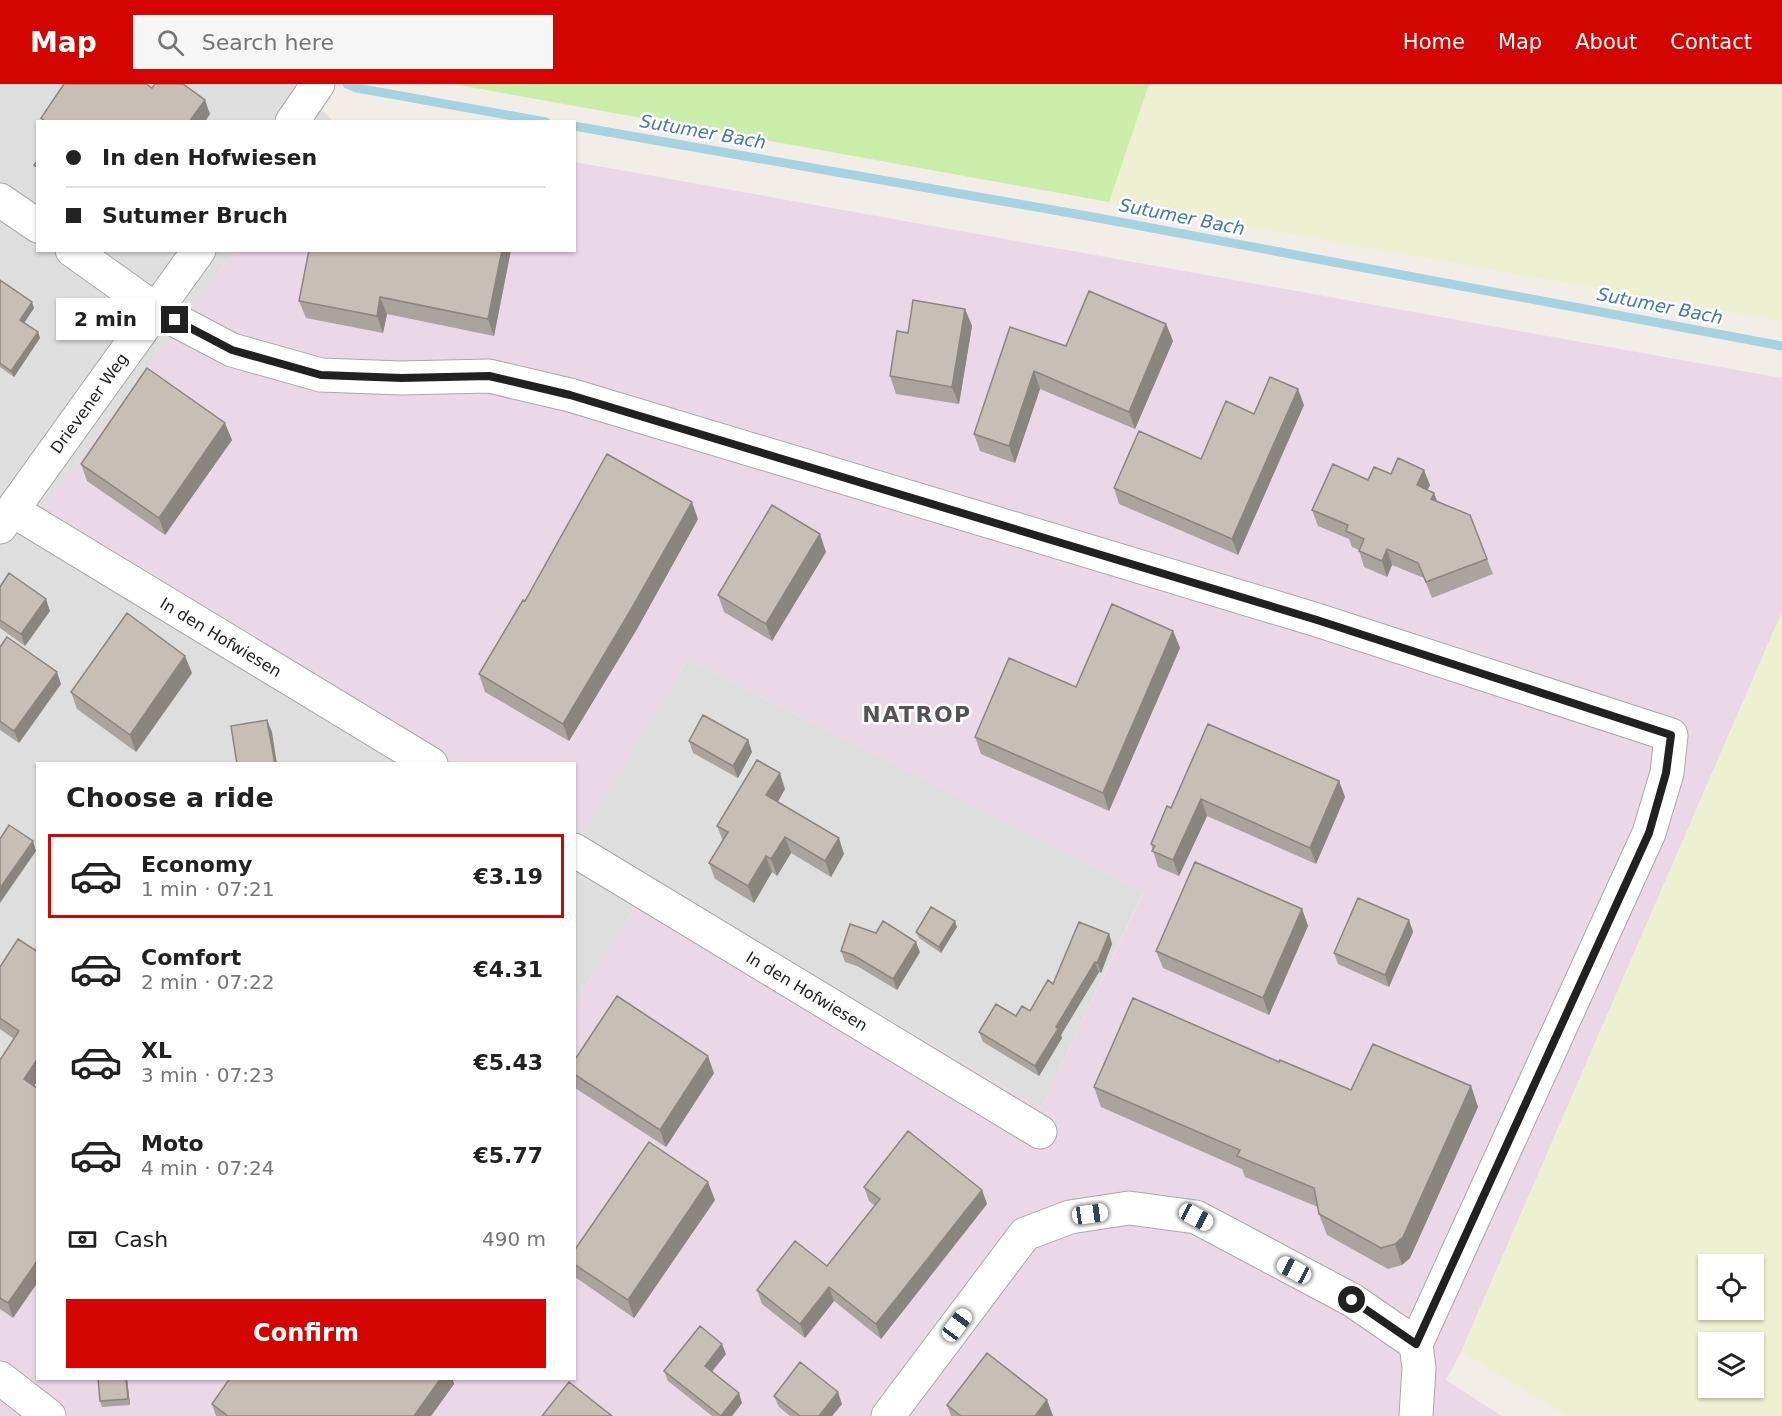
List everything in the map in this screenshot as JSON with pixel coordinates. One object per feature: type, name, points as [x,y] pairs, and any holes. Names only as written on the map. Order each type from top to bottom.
[{"type":"street","points":[[292,120],[318,84]]},
{"type":"street","points":[[0,200],[36,225]]},
{"type":"street","points":[[75,252],[156,310],[232,350],[321,375],[402,378],[489,376],[570,395],[1317,620],[1671,735],[1666,773],[1649,833],[1416,1344],[1419,1368],[1416,1416]]},
{"type":"street","name":"Drievener Weg","points":[[6,519],[198,252]]},
{"type":"street","name":"In den Hofwiesen","points":[[6,519],[428,762]]},
{"type":"street","name":"In den Hofwiesen","points":[[576,851],[1040,1132]]},
{"type":"street","points":[[888,1416],[1025,1234],[1070,1216],[1129,1208],[1196,1217],[1352,1300],[1416,1344]]},
{"type":"street","points":[[0,1378],[49,1416]]},
{"type":"shaded area","points":[[0,84],[292,84],[332,119],[36,120],[36,252],[233,252],[43,510],[449,762],[36,762],[36,1111],[0,1086]]},
{"type":"shaded area","points":[[576,162],[1782,378],[1782,612],[1461,1352],[1446,1380],[1502,1416],[0,1416],[0,1086],[36,1111],[36,1380],[576,1380],[576,1001],[652,880],[1041,1109],[1143,893],[688,659],[576,842],[576,762],[449,762],[42,510],[233,252],[576,252]]},
{"type":"shaded area","points":[[688,659],[1143,892],[1041,1109],[652,880],[576,1001],[577,841]]},
{"type":"green space","points":[[453,84],[1149,84],[1109,202]]},
{"type":"green space","points":[[1149,84],[1782,84],[1782,321],[1109,202]]},
{"type":"green space","points":[[1782,612],[1782,1416],[1567,1416],[1461,1352]]},
{"type":"building","points":[[64,84],[146,84],[152,88],[155,84],[183,84],[205,100],[190,120],[44,120],[41,118]]},
{"type":"building","points":[[309,252],[502,252],[488,319],[380,297],[377,316],[299,301]]},
{"type":"building","points":[[0,280],[32,302],[20,320],[38,332],[11,371],[0,363]]},
{"type":"building","points":[[1089,291],[1166,324],[1129,412],[1034,371],[1009,446],[974,434],[1010,327],[1066,346]]},
{"type":"building","points":[[913,300],[965,309],[952,387],[890,376],[897,331],[908,333]]},
{"type":"building","points":[[147,368],[225,423],[159,518],[81,464]]},
{"type":"building","points":[[1270,377],[1298,389],[1232,539],[1114,488],[1139,431],[1201,459],[1226,401],[1254,414]]},
{"type":"building","points":[[607,454],[692,502],[563,724],[479,674],[523,600],[525,601]]},
{"type":"building","points":[[1398,458],[1424,470],[1417,485],[1434,493],[1431,499],[1470,515],[1487,559],[1426,582],[1418,563],[1387,549],[1382,561],[1359,551],[1364,539],[1346,531],[1348,525],[1312,510],[1333,464],[1368,480],[1374,467],[1391,474]]},
{"type":"building","points":[[772,505],[820,534],[766,624],[718,595]]},
{"type":"building","points":[[9,573],[46,599],[21,634],[0,620],[0,587]]},
{"type":"building","points":[[1112,604],[1173,631],[1103,793],[975,737],[1009,658],[1076,687]]},
{"type":"building","points":[[127,613],[185,656],[130,735],[71,692]]},
{"type":"building","points":[[7,637],[57,672],[14,731],[0,721],[0,647]]},
{"type":"building","points":[[703,715],[748,740],[733,766],[689,741]]},
{"type":"building","points":[[267,720],[275,762],[237,762],[231,726]]},
{"type":"building","points":[[1208,724],[1339,781],[1310,848],[1201,799],[1173,860],[1152,851],[1155,846],[1151,844],[1167,806],[1171,808]]},
{"type":"building","points":[[757,760],[780,773],[766,795],[839,838],[825,861],[785,837],[771,859],[766,856],[748,886],[709,863],[728,832],[717,826]]},
{"type":"building","points":[[9,825],[33,841],[0,888],[0,839]]},
{"type":"building","points":[[1195,862],[1302,909],[1263,998],[1156,951]]},
{"type":"building","points":[[1358,898],[1409,920],[1385,975],[1334,953]]},
{"type":"building","points":[[931,907],[955,921],[939,947],[916,932]]},
{"type":"building","points":[[883,921],[916,942],[893,979],[853,955],[841,951],[850,924],[876,933]]},
{"type":"building","points":[[1079,922],[1109,934],[1097,963],[1095,962],[1035,1066],[979,1032],[996,1004],[1016,1016],[1022,1006],[1030,1011],[1048,980],[1053,984]]},
{"type":"building","points":[[18,939],[36,951],[36,1061],[24,1079],[36,1088],[36,1263],[8,1303],[0,1298],[0,1060],[19,1031],[0,1018],[0,967]]},
{"type":"building","points":[[617,996],[708,1056],[660,1130],[576,1075],[576,1058]]},
{"type":"building","points":[[1133,998],[1279,1062],[1280,1060],[1351,1090],[1373,1044],[1471,1086],[1403,1237],[1395,1244],[1381,1248],[1319,1214],[1314,1188],[1237,1156],[1240,1150],[1094,1087]]},
{"type":"building","points":[[908,1131],[982,1190],[876,1324],[829,1287],[800,1324],[757,1290],[795,1241],[827,1266],[880,1199],[864,1187]]},
{"type":"building","points":[[649,1142],[708,1182],[628,1300],[576,1265],[576,1248]]},
{"type":"building","points":[[700,1326],[722,1344],[705,1366],[739,1393],[721,1416],[664,1371]]},
{"type":"building","points":[[987,1353],[1047,1400],[1035,1416],[961,1416],[947,1405]]},
{"type":"building","points":[[800,1362],[838,1392],[819,1416],[800,1416],[774,1396]]},
{"type":"building","points":[[98,1380],[126,1380],[128,1399],[100,1401]]},
{"type":"building","points":[[229,1380],[440,1380],[414,1416],[228,1416],[212,1404]]},
{"type":"building","points":[[569,1382],[612,1416],[542,1416]]},
{"type":"waterway","name":"Sutumer Bach","points":[[347,84],[357,88],[535,120]]},
{"type":"waterway","name":"Sutumer Bach","points":[[576,126],[1093,217],[1782,346]]},
{"type":"district","name":"NATROP","points":[[917,714]]},
{"type":"route","points":[[175,320],[232,350],[321,375],[402,378],[489,376],[570,395],[1317,620],[1671,735],[1666,773],[1649,833],[1416,1344],[1352,1300]]}]
